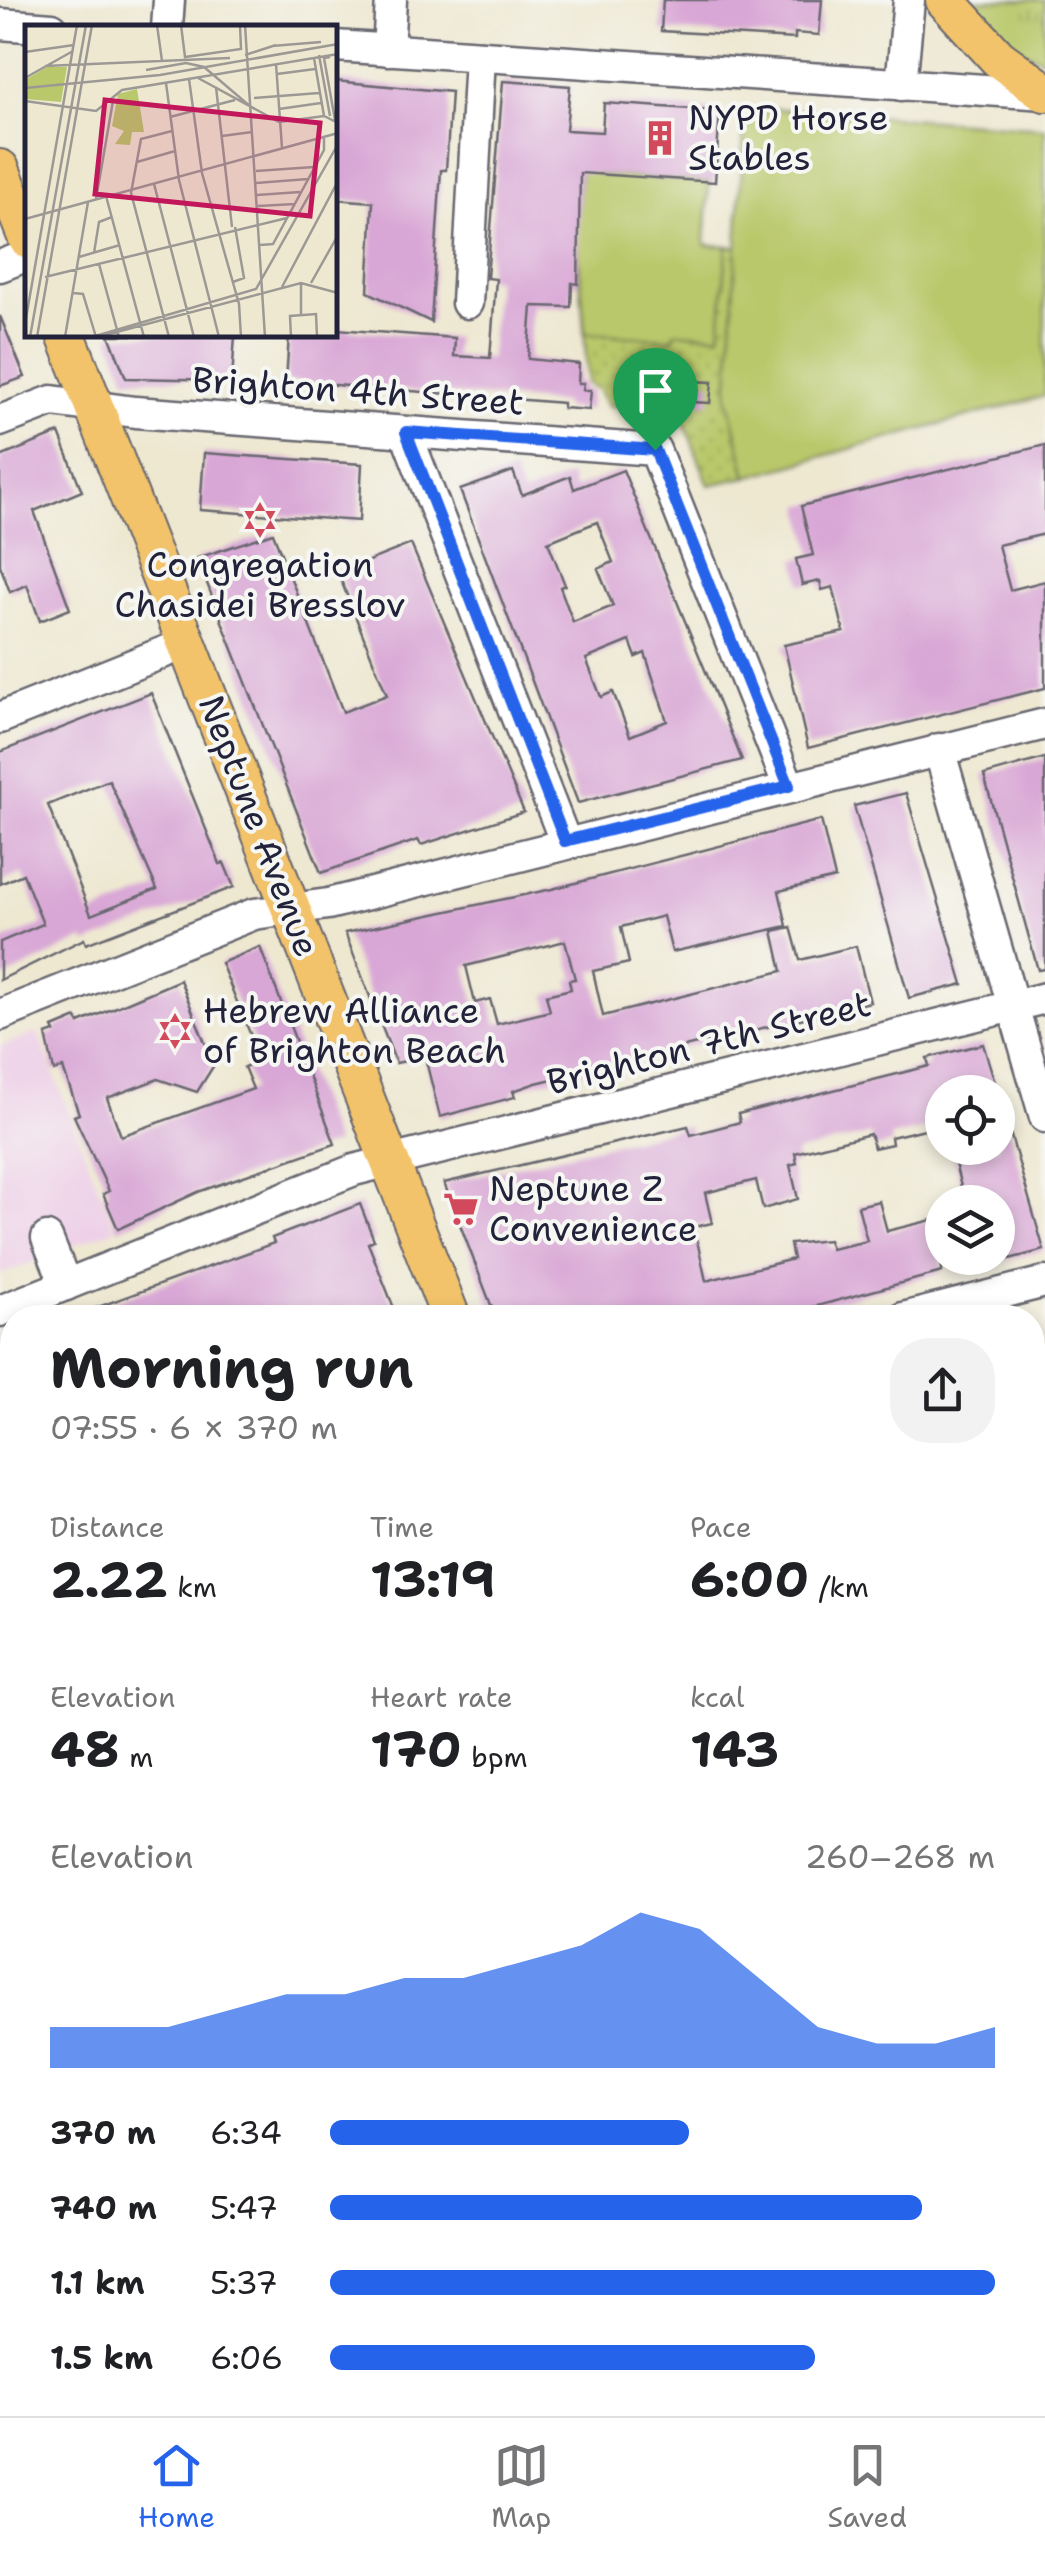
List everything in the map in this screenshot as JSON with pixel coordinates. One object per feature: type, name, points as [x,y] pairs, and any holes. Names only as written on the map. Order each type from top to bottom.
[{"type":"main road","points":[[945,0],[998,58],[1045,93]]},
{"type":"main road","points":[[0,168],[25,231]]},
{"type":"main road","name":"Neptune Avenue","points":[[67,338],[446,1305]]},
{"type":"street","points":[[166,25],[168,0]]},
{"type":"street","points":[[388,50],[391,0]]},
{"type":"street","points":[[901,85],[909,0]]},
{"type":"street","points":[[0,24],[25,26]]},
{"type":"street","points":[[338,46],[1045,93]]},
{"type":"street","points":[[467,303],[480,56]]},
{"type":"street","points":[[0,266],[25,256]]},
{"type":"street","name":"Brighton 4th Street","points":[[0,422],[52,401],[655,450],[789,786]]},
{"type":"street","points":[[406,432],[565,841]]},
{"type":"street","points":[[0,718],[187,643]]},
{"type":"street","points":[[0,1015],[254,914],[328,904],[565,841],[1045,724]]},
{"type":"street","points":[[939,749],[1045,1117]]},
{"type":"street","name":"Brighton 7th Street","points":[[15,1305],[354,1170],[1045,998]]},
{"type":"street","points":[[47,1238],[66,1285]]},
{"type":"street","points":[[954,1305],[1045,1282]]},
{"type":"shaded area","points":[[37,1032],[115,1229],[0,1275],[0,1047]]},
{"type":"green space","points":[[963,0],[1045,0],[1045,60],[1014,48]]},
{"type":"green space","points":[[768,108],[1045,128],[1045,396],[747,477],[728,397],[744,129]]},
{"type":"green space","points":[[580,168],[600,174],[709,182],[705,245],[727,246],[720,335],[675,332],[673,339],[585,333],[577,235]]},
{"type":"green space","points":[[577,235],[738,247],[728,397],[747,477],[709,485],[682,417],[607,405],[598,389],[588,384]]},
{"type":"building","points":[[663,0],[822,0],[819,35],[795,33],[795,39],[661,31]]},
{"type":"building","points":[[338,81],[451,92],[446,170],[441,170],[431,322],[368,292],[373,202],[338,199]]},
{"type":"building","points":[[503,81],[570,86],[566,130],[602,132],[604,103],[720,111],[715,182],[580,173],[578,284],[572,283],[571,307],[532,306],[528,359],[579,364],[578,383],[584,383],[583,390],[591,390],[589,410],[563,408],[563,403],[286,381],[289,338],[338,338],[338,329],[455,338],[454,356],[490,358],[496,279],[487,278]]},
{"type":"building","points":[[0,316],[25,377],[0,386]]},
{"type":"building","points":[[110,338],[235,338],[232,380],[126,378]]},
{"type":"building","points":[[691,381],[712,382],[710,403],[690,402]]},
{"type":"building","points":[[59,433],[82,491],[34,511],[70,609],[40,621],[27,585],[10,592],[0,565],[0,457]]},
{"type":"building","points":[[1045,445],[1045,534],[998,545],[1010,590],[1045,581],[1045,688],[808,748],[784,645],[844,632],[833,587],[822,590],[820,581],[802,585],[796,559],[813,555],[801,506]]},
{"type":"building","points":[[204,453],[362,464],[359,521],[200,510]]},
{"type":"building","points":[[623,470],[742,760],[578,803],[460,490],[513,471],[522,495],[570,476],[574,489]],"holes":[[[597,522],[613,562],[598,569],[613,606],[573,622],[560,587],[565,585],[548,542]],[[630,641],[636,657],[645,653],[667,721],[630,736],[613,692],[601,697],[586,659]]]},
{"type":"building","points":[[273,533],[343,712],[387,695],[338,573],[411,544],[524,812],[421,845],[418,840],[321,873],[197,558]]},
{"type":"building","points":[[151,693],[220,864],[224,863],[234,887],[86,944],[84,939],[0,980],[0,942],[43,924],[23,874],[0,884],[0,752]],"holes":[[[109,780],[157,889],[91,915],[48,805]]]},
{"type":"building","points":[[1045,758],[1045,969],[1038,970],[984,775]]},
{"type":"building","points":[[906,793],[963,984],[909,998],[854,806]]},
{"type":"building","points":[[821,820],[835,878],[779,891],[787,926],[672,952],[663,916],[621,927],[629,963],[593,971],[603,1016],[782,971],[773,931],[791,927],[800,960],[856,946],[870,1002],[536,1083],[513,1091],[515,1097],[440,1117],[425,1057],[396,1063],[345,933],[552,889]],"holes":[[[565,941],[575,979],[569,980],[571,989],[546,995],[550,1011],[497,1024],[490,999],[475,1003],[466,966]]]},
{"type":"building","points":[[260,947],[335,1144],[198,1192],[118,1229],[103,1194],[109,1191],[74,1116],[79,1114],[63,1068],[54,1071],[46,1035],[77,1018],[79,1023],[180,980],[214,1065],[197,1092],[158,1079],[107,1098],[121,1136],[253,1089],[244,1067],[261,1060],[221,963]]},
{"type":"building","points":[[983,1044],[993,1075],[925,1075],[925,1129],[891,1137],[892,1144],[874,1148],[870,1134],[795,1153],[797,1163],[790,1165],[798,1199],[763,1209],[756,1180],[705,1193],[712,1223],[694,1227],[706,1281],[793,1259],[790,1244],[828,1240],[831,1249],[867,1241],[858,1206],[879,1201],[887,1231],[925,1222],[925,1275],[931,1275],[821,1305],[491,1305],[444,1183],[688,1126],[691,1135],[740,1122],[738,1114],[929,1066],[927,1058]]},
{"type":"building","points":[[1015,1150],[1044,1250],[1015,1258],[1015,1185],[961,1185],[955,1165],[1015,1165]]},
{"type":"building","points":[[360,1204],[374,1240],[368,1243],[393,1305],[104,1305],[274,1243],[272,1238]]},
{"type":"place","name":"NYPD Horse Stables","points":[[660,138]]},
{"type":"place","name":"Congregation Chasidei Bresslov","points":[[260,520]]},
{"type":"place","name":"Hebrew Alliance of Brighton Beach","points":[[175,1031]]},
{"type":"place","name":"Neptune Z Convenience","points":[[461,1209]]},
{"type":"route","points":[[406,432],[655,450],[789,786],[565,841],[406,432]]}]
